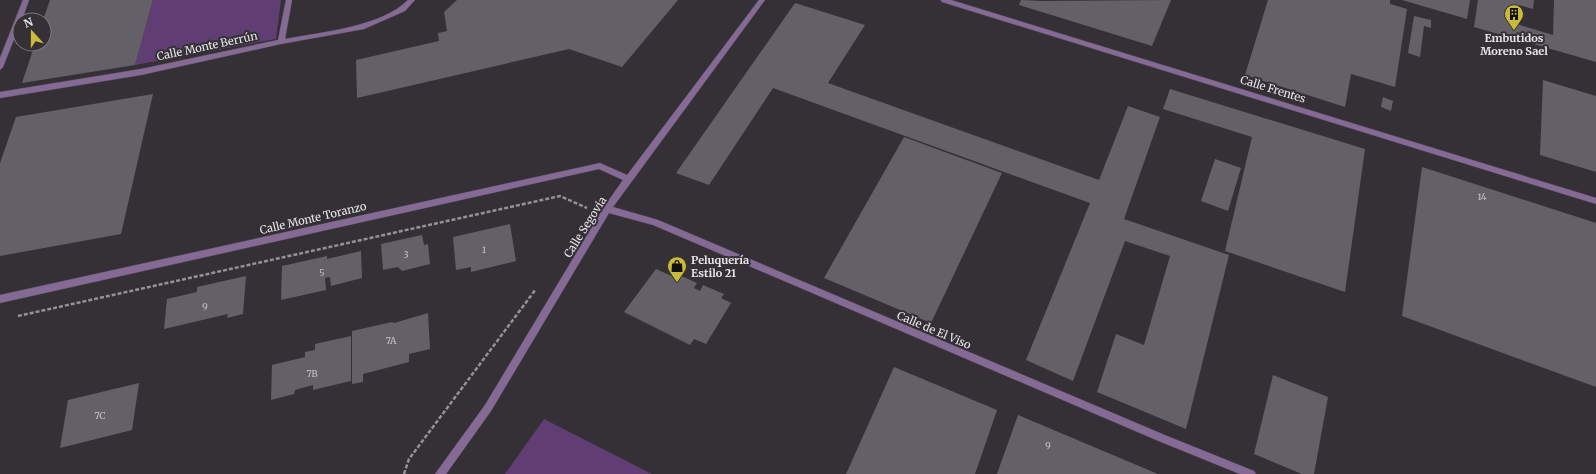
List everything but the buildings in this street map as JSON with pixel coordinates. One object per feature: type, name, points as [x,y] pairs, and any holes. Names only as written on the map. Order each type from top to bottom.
[{"type":"street","points":[[0,67],[26,0]]},
{"type":"street","points":[[281,42],[289,0]]},
{"type":"street","name":"Calle Monte Berrún","points":[[0,95],[141,72],[281,42],[364,27],[403,9],[412,0]]},
{"type":"street","name":"Calle Segovia","points":[[440,474],[488,408],[607,210],[628,179],[762,0]]},
{"type":"street","name":"Calle Frentes","points":[[944,0],[1596,201]]},
{"type":"street","name":"Calle Monte Toranzo","points":[[0,299],[600,166],[628,179]]},
{"type":"street","name":"Calle de El Viso","points":[[607,210],[655,222],[1164,439],[1251,474]]},
{"type":"path","points":[[18,316],[560,196],[587,208]]},
{"type":"path","points":[[404,474],[409,459],[537,288]]},
{"type":"shaded area","points":[[153,0],[281,0],[276,39],[135,65]]},
{"type":"shaded area","points":[[544,419],[652,474],[505,474]]},
{"type":"place","name":"Embutidos Moreno Sael","points":[[1514,31]]},
{"type":"place","name":"Peluquería Estilo 21","points":[[677,283]]}]
